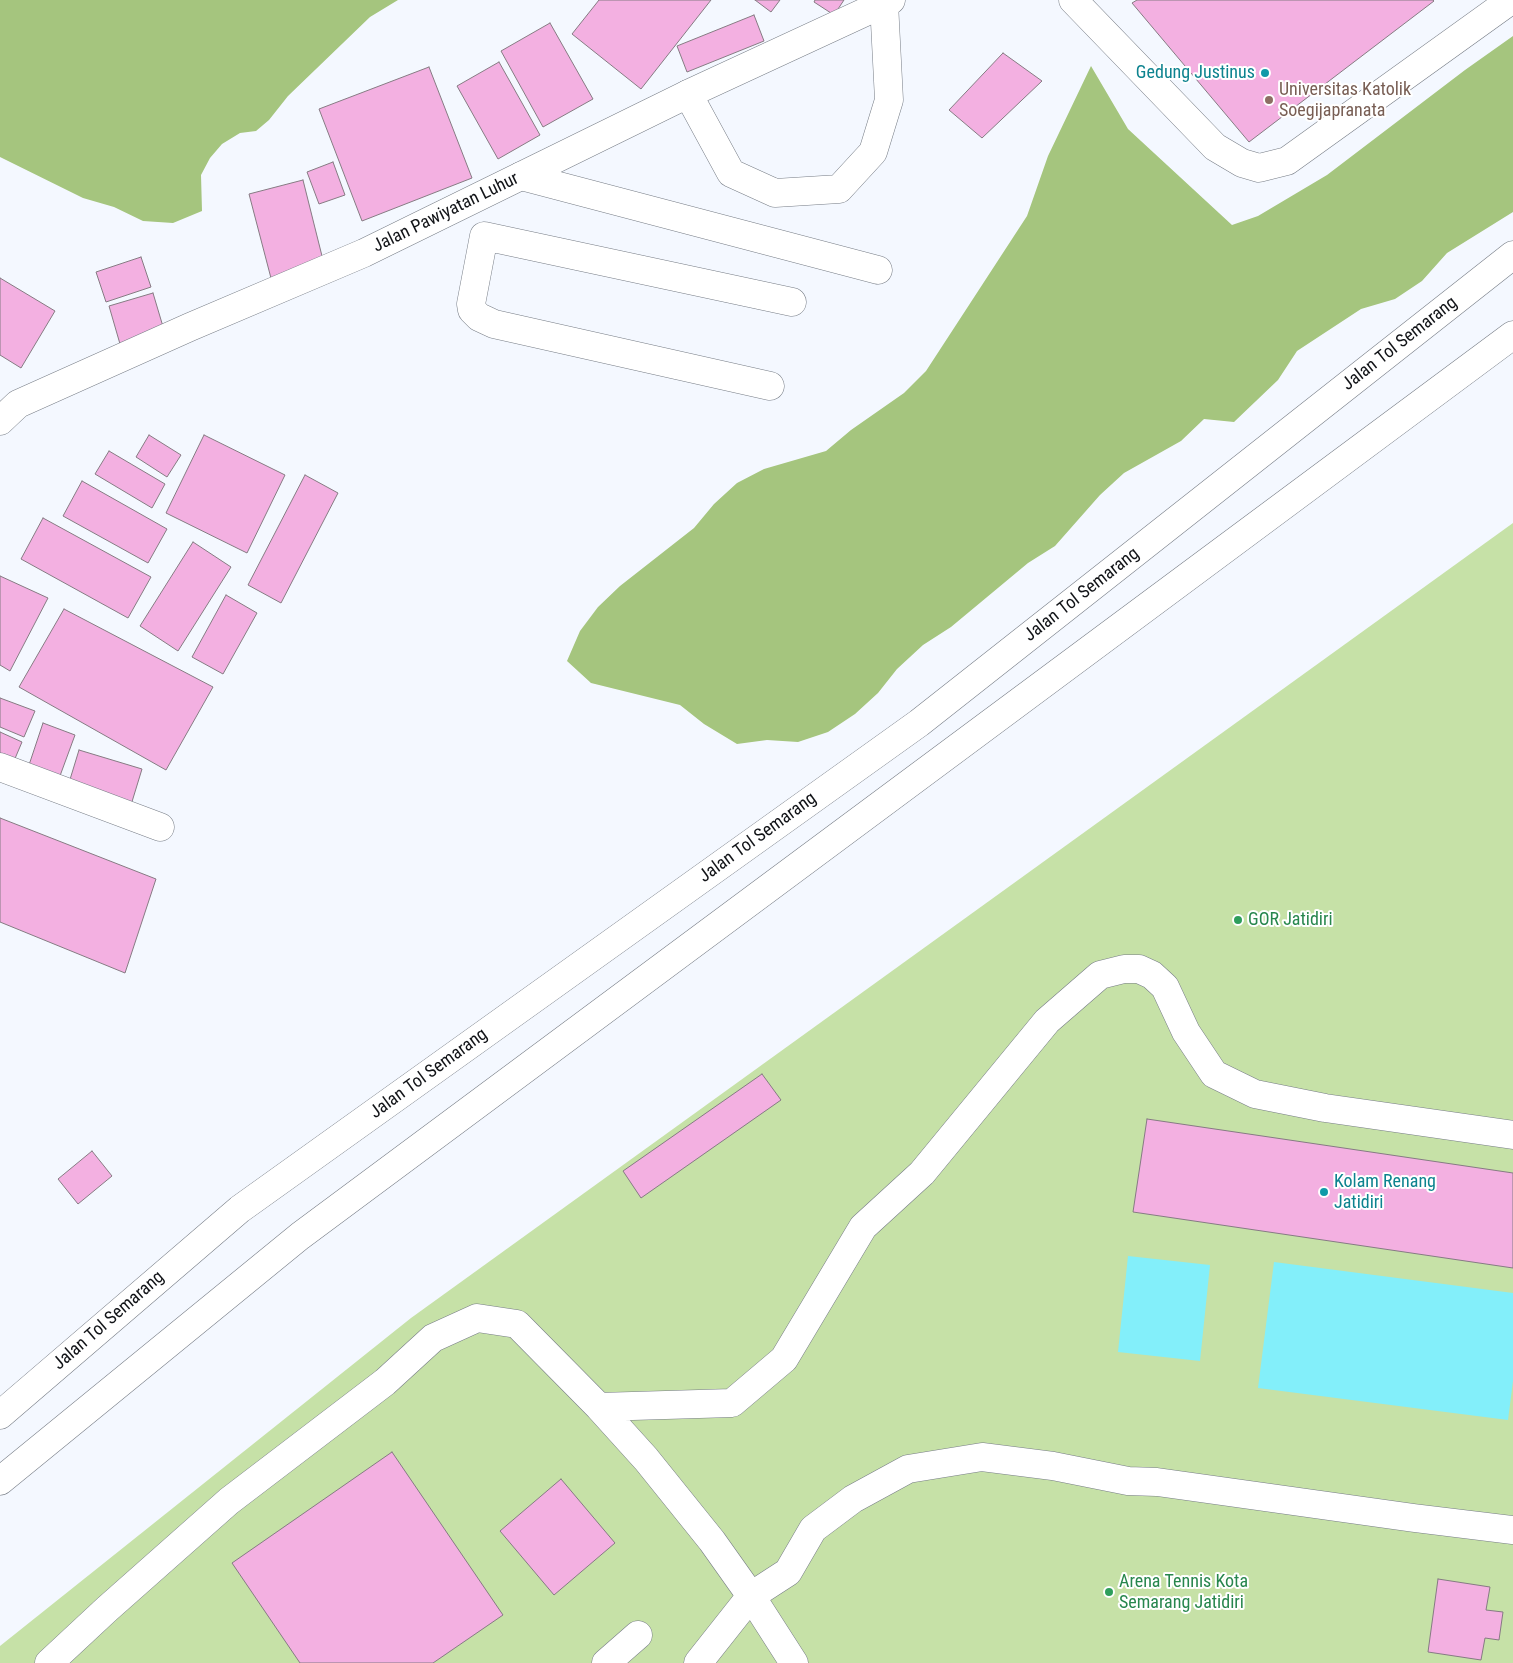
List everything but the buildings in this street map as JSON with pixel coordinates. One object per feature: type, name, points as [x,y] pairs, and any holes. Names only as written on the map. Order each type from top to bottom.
[{"type":"main road","points":[[1073,0],[1214,147],[1242,163],[1259,168],[1287,161],[1496,4]]},
{"type":"main road","points":[[688,94],[732,173],[775,193],[839,189],[873,152],[888,100],[888,1]]},
{"type":"main road","name":"Jalan Pawiyatan Luhur","points":[[0,420],[18,404],[190,327],[364,253],[688,94],[888,1]]},
{"type":"main road","points":[[522,176],[878,270]]},
{"type":"main road","points":[[465,204],[484,236],[471,304],[472,310],[479,317],[494,324],[770,386]]},
{"type":"main road","points":[[484,236],[792,302]]},
{"type":"main road","name":"Jalan Tol Semarang","points":[[0,1415],[240,1209],[919,723],[1513,255]]},
{"type":"main road","points":[[0,1481],[308,1230],[1513,335]]},
{"type":"main road","points":[[0,767],[160,827]]},
{"type":"main road","points":[[599,1407],[732,1403],[784,1358],[863,1227],[922,1173],[1047,1020],[1100,975],[1124,969],[1138,969],[1152,975],[1165,987],[1186,1032],[1214,1074],[1255,1094],[1325,1108],[1513,1135]]},
{"type":"main road","points":[[49,1663],[229,1501],[385,1382],[433,1338],[476,1318],[517,1324],[599,1407],[646,1459],[712,1541],[751,1596],[794,1663]]},
{"type":"main road","points":[[698,1663],[751,1596],[788,1572],[813,1529],[853,1498],[908,1469],[982,1457],[1053,1466],[1128,1481],[1157,1482],[1513,1530]]},
{"type":"main road","points":[[606,1663],[638,1635]]},
{"type":"green space","points":[[0,0],[398,0],[370,17],[288,96],[269,120],[256,131],[240,133],[222,144],[210,158],[201,175],[202,211],[173,223],[143,221],[114,207],[83,198],[0,157]]},
{"type":"green space","points":[[1513,36],[1513,212],[1447,253],[1422,281],[1395,299],[1361,309],[1297,351],[1278,380],[1234,422],[1204,419],[1181,441],[1124,473],[1100,495],[1055,546],[1028,563],[951,627],[923,645],[897,669],[878,693],[855,714],[828,732],[798,742],[767,740],[737,744],[704,724],[680,705],[591,683],[567,661],[580,631],[598,607],[620,586],[694,528],[714,504],[737,483],[764,469],[826,451],[851,430],[904,393],[926,371],[1027,216],[1048,156],[1091,66],[1128,129],[1232,225],[1258,216],[1327,175]]},
{"type":"green space","name":"GOR Jatidiri","points":[[1513,523],[1513,1663],[0,1663],[0,1646],[411,1318]]},
{"type":"water","points":[[1128,1256],[1210,1265],[1200,1361],[1118,1352]]},
{"type":"water","points":[[1274,1262],[1513,1293],[1513,1381],[1508,1420],[1258,1388]]},
{"type":"place","name":"Gedung Justinus","points":[[1265,73]]},
{"type":"place","name":"Universitas Katolik Soegijapranata","points":[[1269,100]]},
{"type":"place","name":"GOR Jatidiri","points":[[1238,920]]},
{"type":"place","name":"Kolam Renang Jatidiri","points":[[1324,1192]]},
{"type":"place","name":"Arena Tennis Kota Semarang Jatidiri","points":[[1109,1592]]}]
